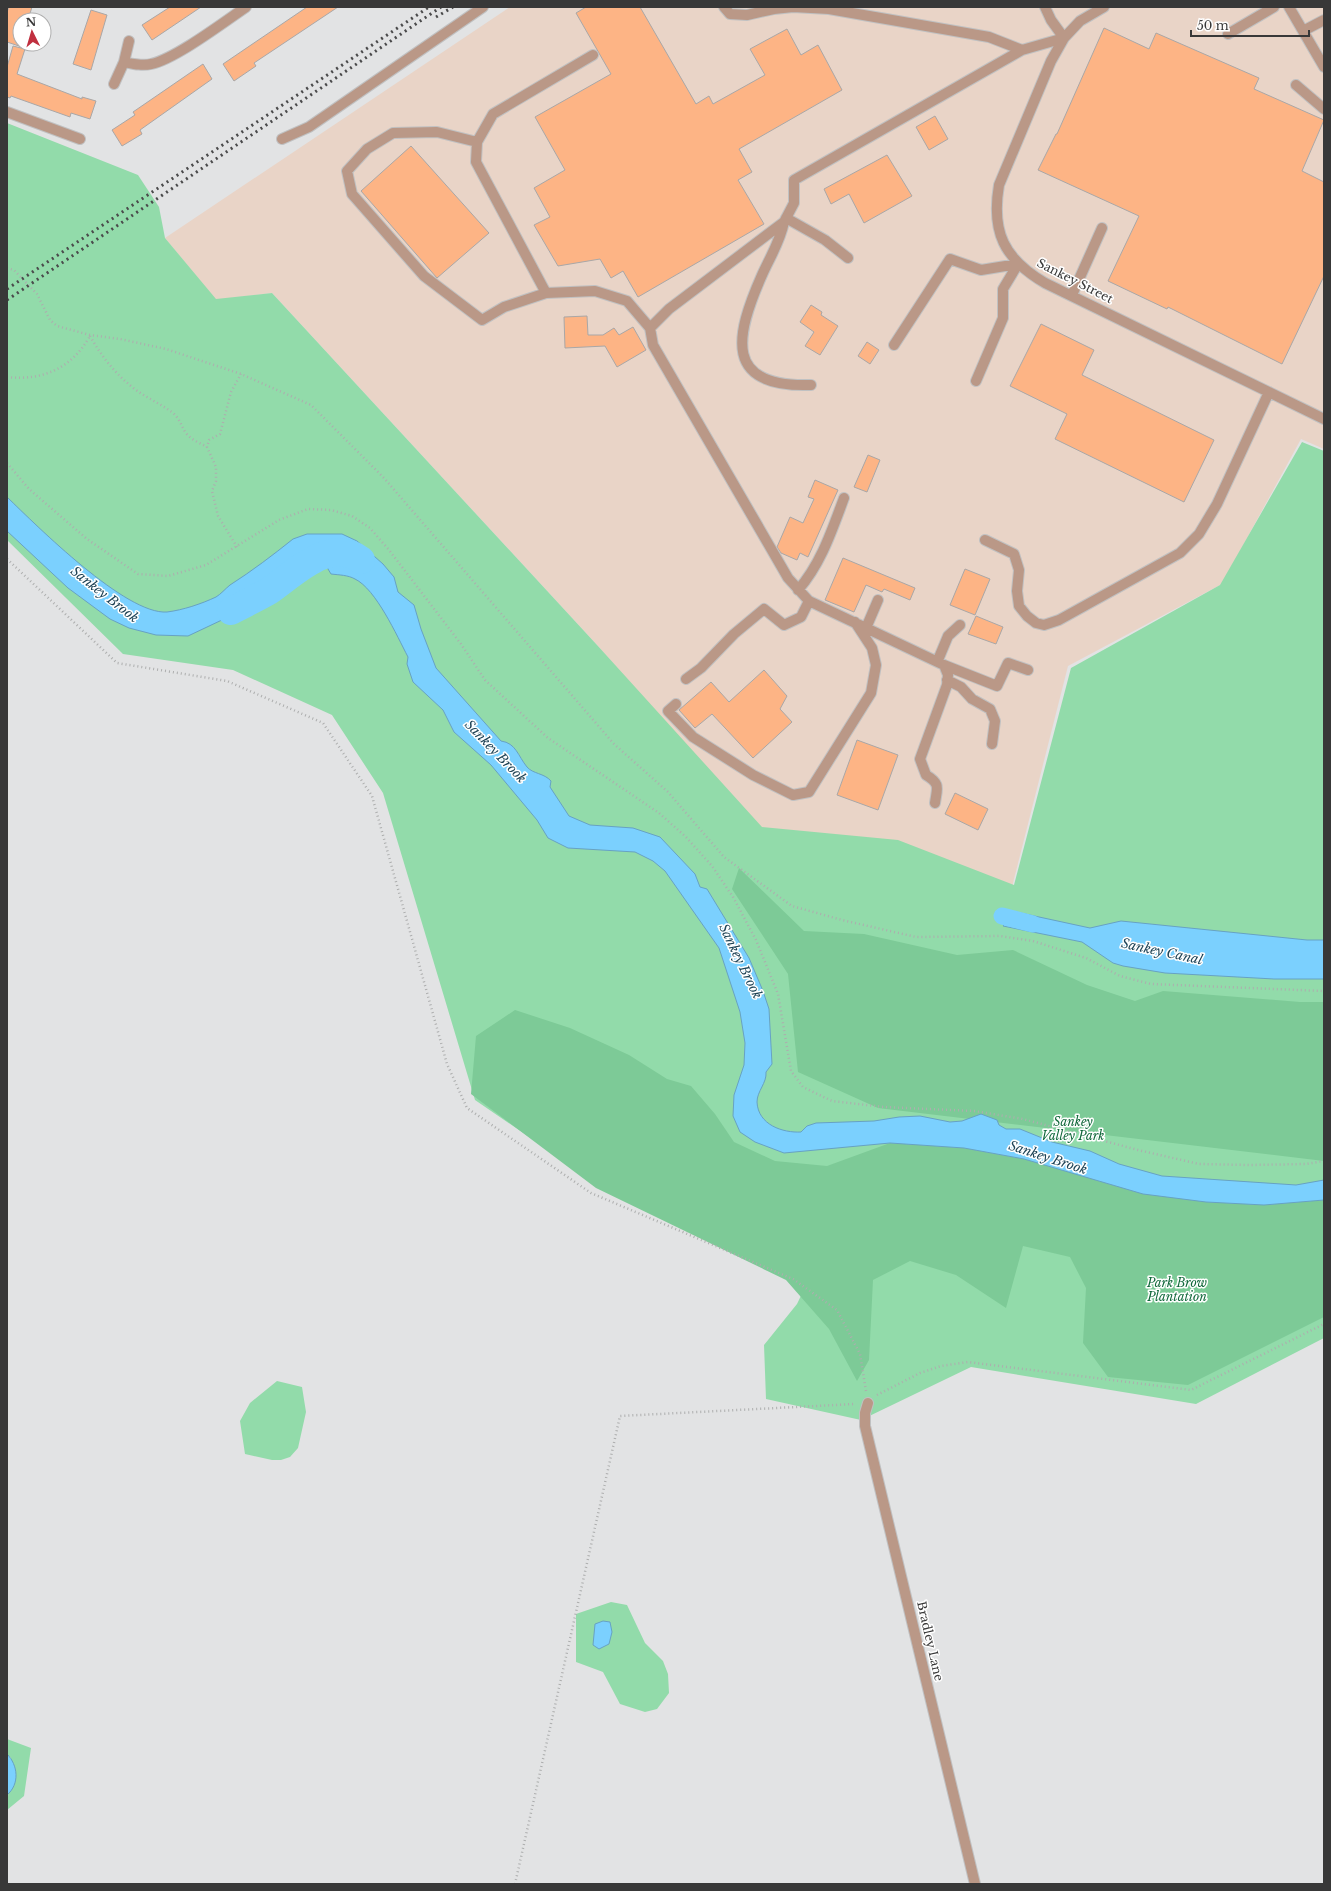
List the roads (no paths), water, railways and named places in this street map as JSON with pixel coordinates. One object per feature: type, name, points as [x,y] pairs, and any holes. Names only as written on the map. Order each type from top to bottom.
[{"type":"street","points":[[124,62],[138,65],[153,64],[173,55],[246,7]]},
{"type":"street","points":[[282,139],[309,127],[483,7]]},
{"type":"street","points":[[724,7],[730,14],[746,14],[793,7],[829,9],[989,36],[1022,50]]},
{"type":"street","points":[[811,384],[788,386],[759,377],[746,364],[742,349],[743,328],[750,304],[781,238],[785,220],[794,203],[794,180],[1022,50],[1064,38],[1051,20],[1045,7]]},
{"type":"street","name":"Sankey Street","points":[[1104,7],[1080,21],[1064,38],[1051,61],[999,185],[996,205],[996,220],[1001,237],[1008,252],[1018,264],[1036,278],[1324,419]]},
{"type":"street","points":[[1228,34],[1274,7]]},
{"type":"street","points":[[1289,7],[1324,67]]},
{"type":"street","points":[[1303,31],[1324,20]]},
{"type":"street","points":[[114,84],[124,62],[129,41]]},
{"type":"street","points":[[546,293],[476,162],[477,142],[493,114],[593,55]]},
{"type":"street","points":[[1296,84],[1324,109]]},
{"type":"street","points":[[7,112],[80,139]]},
{"type":"street","points":[[477,142],[436,132],[393,133],[367,149],[347,171],[352,194],[424,276],[482,320],[504,307],[546,293],[595,291],[627,301],[650,328],[653,345],[656,352],[788,578],[808,601],[997,686],[1008,663],[1028,670]]},
{"type":"street","points":[[785,220],[825,240],[848,258]]},
{"type":"street","points":[[650,328],[669,309],[785,220]]},
{"type":"street","points":[[1072,295],[1102,228]]},
{"type":"street","points":[[894,345],[950,259],[981,270],[1018,264]]},
{"type":"street","points":[[976,381],[1003,318],[1003,289],[1018,264]]},
{"type":"street","points":[[985,540],[1014,554],[1019,570],[1019,606],[1027,616],[1036,623],[1044,625],[1058,620],[1180,553],[1199,534],[1218,504],[1270,392]]},
{"type":"street","points":[[798,590],[806,580],[829,539],[844,498]]},
{"type":"street","points":[[866,628],[878,600]]},
{"type":"street","points":[[686,679],[701,668],[734,634],[764,608],[784,625],[801,617],[808,601]]},
{"type":"street","points":[[676,704],[668,711],[693,736],[753,775],[793,795],[809,792],[871,693],[876,665],[872,648],[854,622]]},
{"type":"street","points":[[935,803],[938,785],[935,780],[926,776],[920,759],[948,680],[948,675],[941,662],[948,636],[960,625]]},
{"type":"street","points":[[948,680],[961,687],[972,699],[990,709],[995,721],[992,744]]},
{"type":"street","name":"Bradley Lane","points":[[868,1403],[865,1413],[865,1426],[975,1884]]},
{"type":"water","points":[[7,497],[60,547],[106,585],[129,599],[150,609],[167,612],[179,610],[216,597],[293,539],[307,534],[342,534],[357,541],[383,564],[394,577],[398,592],[414,605],[421,629],[436,668],[501,741],[510,744],[513,747],[529,769],[545,776],[551,781],[550,787],[569,816],[590,825],[633,828],[660,837],[695,874],[700,887],[707,889],[749,958],[769,1009],[772,1064],[766,1072],[765,1080],[757,1098],[757,1102],[758,1110],[762,1117],[773,1126],[787,1131],[801,1132],[807,1126],[816,1123],[874,1121],[899,1117],[920,1116],[950,1122],[962,1121],[981,1114],[997,1120],[999,1125],[1006,1129],[1020,1129],[1052,1142],[1090,1151],[1119,1164],[1162,1176],[1296,1185],[1324,1180],[1324,1200],[1264,1205],[1206,1202],[1143,1194],[1024,1159],[964,1148],[890,1143],[784,1153],[755,1142],[740,1132],[733,1116],[734,1095],[744,1065],[745,1043],[740,1012],[719,948],[665,871],[653,861],[635,852],[568,848],[548,838],[537,820],[491,765],[454,732],[443,710],[413,682],[407,664],[408,657],[398,637],[371,592],[363,584],[355,579],[343,575],[331,574],[328,569],[324,551],[318,548],[308,550],[299,555],[257,601],[188,636],[156,635],[129,628],[110,619],[68,588],[7,531]]},
{"type":"water","points":[[1016,912],[1090,928],[1121,921],[1307,940],[1324,940],[1324,979],[1274,979],[1165,973],[1123,966],[1113,963],[1082,942],[1003,926]]},
{"type":"water","points":[[603,1621],[610,1622],[612,1632],[609,1644],[599,1649],[593,1645],[595,1624]]},
{"type":"water","points":[[7,1754],[11,1758],[15,1769],[16,1780],[11,1791],[7,1795]]},
{"type":"waterway","name":"Sankey Brook","points":[[231,611],[269,591],[301,567],[325,555],[337,552],[349,554],[361,560]]},
{"type":"waterway","name":"Sankey Canal","points":[[1002,916],[1033,924]]},
{"type":"railway","points":[[7,289],[429,7]]},
{"type":"railway","points":[[7,300],[441,7]]},
{"type":"railway","points":[[436,17],[453,7]]},
{"type":"park label","name":"Sankey Valley Park","points":[[1073,1129]]},
{"type":"park label","name":"Park Brow Plantation","points":[[1177,1290]]}]
